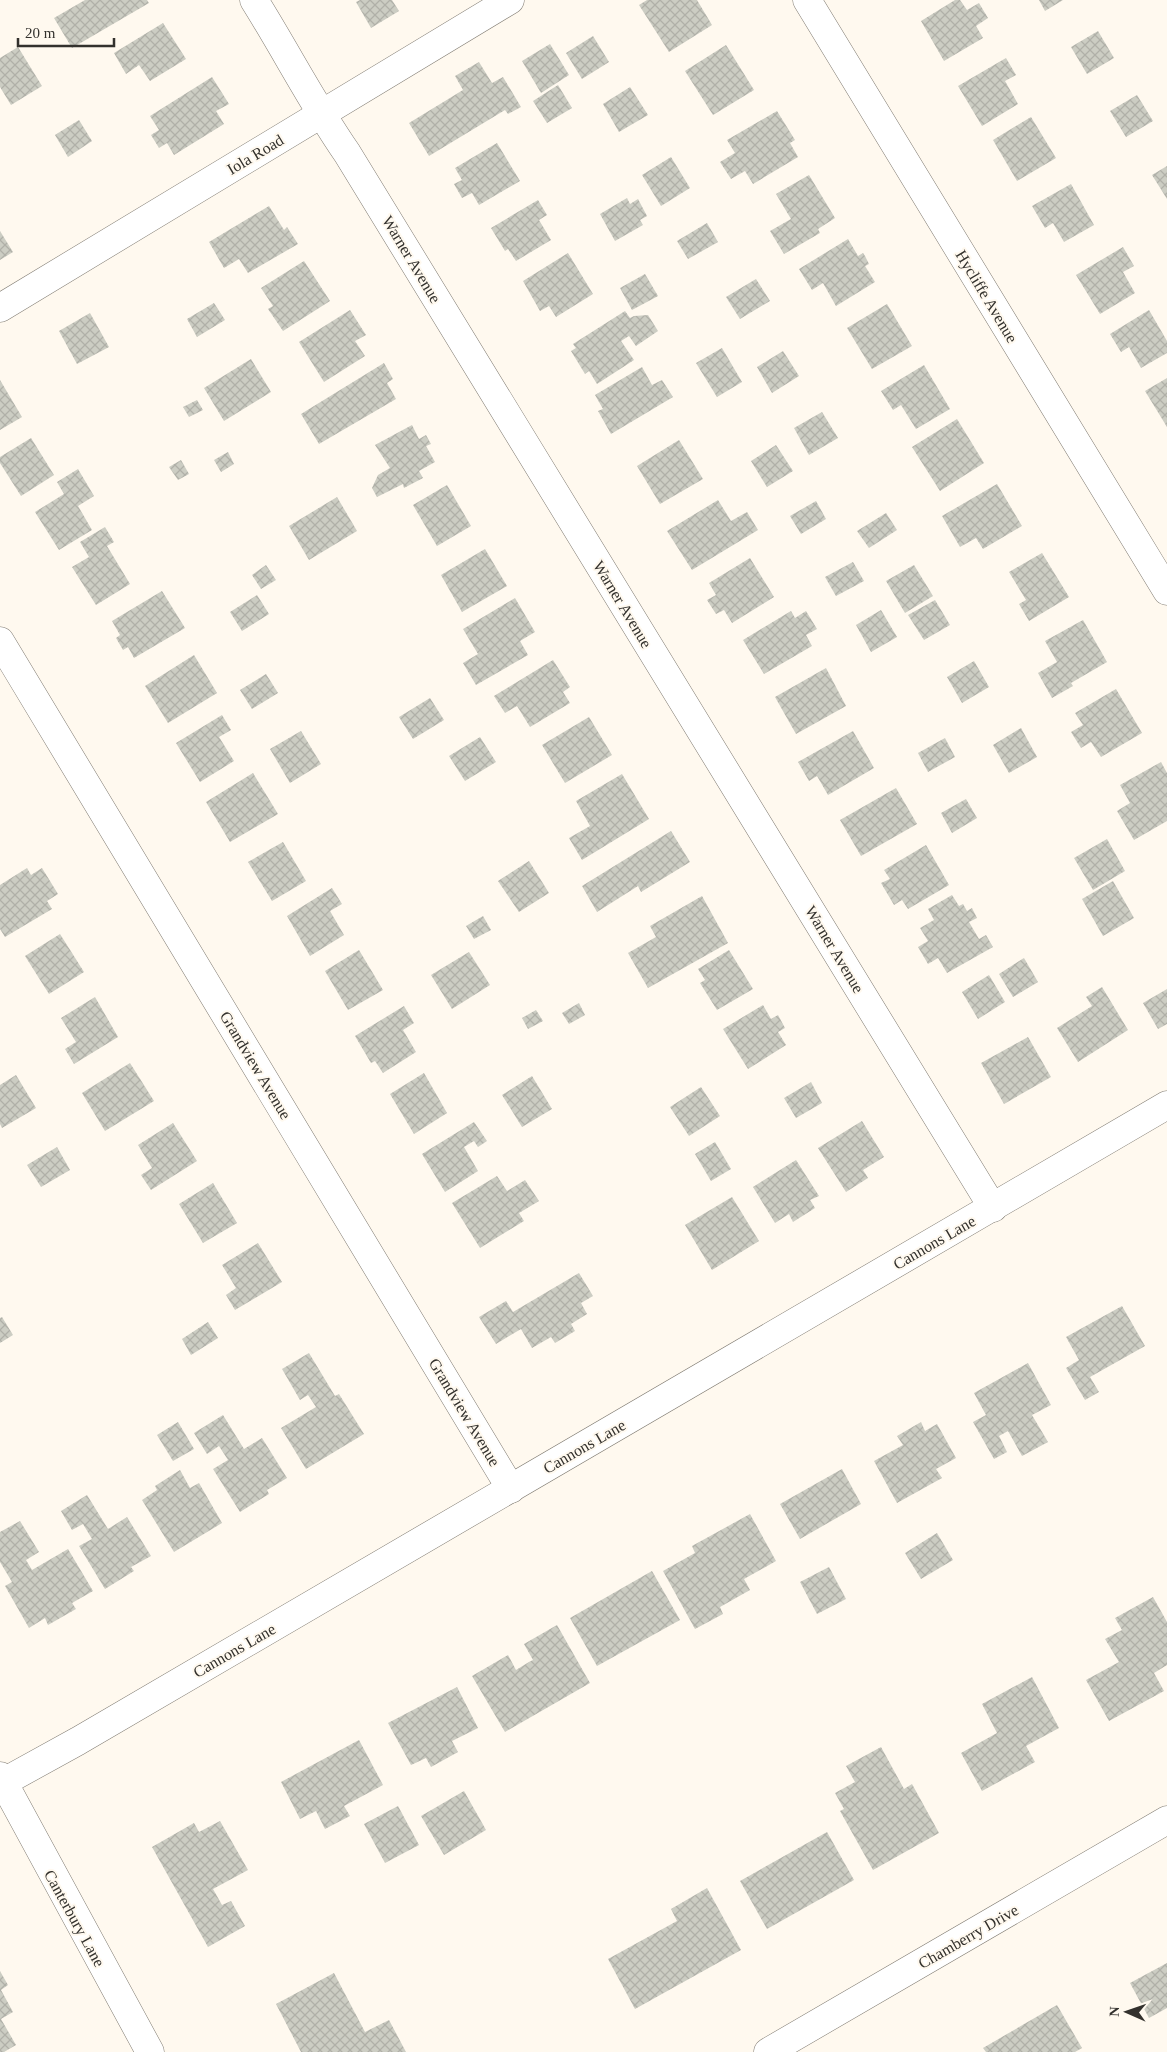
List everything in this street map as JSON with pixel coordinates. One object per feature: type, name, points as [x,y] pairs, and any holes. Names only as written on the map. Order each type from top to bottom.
[{"type":"street","name":"Warner Avenue","points":[[254,0],[297,69],[320,114],[352,162],[993,1208]]},
{"type":"street","name":"Iola Road","points":[[0,308],[510,0]]},
{"type":"street","name":"Hycliffe Avenue","points":[[807,0],[1167,591]]},
{"type":"street","name":"Grandview Avenue","points":[[0,641],[511,1489]]},
{"type":"street","name":"Cannons Lane","points":[[1,1781],[87,1736],[1167,1105]]},
{"type":"street","name":"Canterbury Lane","points":[[1,1781],[150,2052]]},
{"type":"street","name":"Chamberry Drive","points":[[768,2052],[1167,1820]]},
{"type":"building","points":[[85,0],[147,0],[149,3],[72,48],[54,18]]},
{"type":"building","points":[[360,0],[392,0],[399,11],[371,28],[356,2]]},
{"type":"building","points":[[647,0],[697,0],[712,25],[669,52],[639,5]]},
{"type":"building","points":[[955,0],[960,0],[967,10],[979,3],[988,18],[976,26],[983,38],[944,61],[921,21]]},
{"type":"building","points":[[1039,0],[1063,0],[1045,11]]},
{"type":"building","points":[[163,23],[186,59],[150,81],[139,65],[126,74],[114,53]]},
{"type":"building","points":[[1098,31],[1114,58],[1087,74],[1071,47]]},
{"type":"building","points":[[593,36],[609,62],[582,79],[566,53]]},
{"type":"building","points":[[550,44],[569,75],[541,93],[522,61]]},
{"type":"building","points":[[726,45],[754,90],[713,115],[685,71]]},
{"type":"building","points":[[18,47],[42,86],[11,105],[0,87],[0,58]]},
{"type":"building","points":[[1006,58],[1016,75],[1005,81],[1018,104],[982,126],[958,86]]},
{"type":"building","points":[[479,62],[492,83],[503,77],[521,107],[508,114],[505,110],[429,156],[409,123],[463,90],[455,76]]},
{"type":"building","points":[[212,77],[229,104],[216,111],[224,124],[174,155],[167,143],[159,148],[151,135],[159,130],[150,116]]},
{"type":"building","points":[[558,85],[572,108],[547,123],[533,101]]},
{"type":"building","points":[[630,87],[648,115],[619,132],[603,104]]},
{"type":"building","points":[[1137,95],[1153,121],[1126,137],[1110,111]]},
{"type":"building","points":[[777,111],[795,140],[790,143],[798,157],[753,184],[745,171],[731,179],[720,162],[735,153],[727,140]]},
{"type":"building","points":[[1031,117],[1056,158],[1017,181],[993,140]]},
{"type":"building","points":[[79,120],[92,141],[68,157],[55,135]]},
{"type":"building","points":[[497,143],[520,181],[479,205],[472,193],[462,198],[454,184],[462,180],[455,168]]},
{"type":"building","points":[[671,157],[690,188],[661,206],[642,175]]},
{"type":"building","points":[[1167,166],[1167,199],[1152,175]]},
{"type":"building","points":[[809,175],[835,218],[818,229],[820,233],[784,254],[770,231],[791,219],[776,194]]},
{"type":"building","points":[[1071,184],[1094,225],[1064,242],[1053,223],[1045,228],[1032,206]]},
{"type":"building","points":[[627,198],[630,204],[638,199],[647,216],[640,220],[643,225],[615,241],[600,214]]},
{"type":"building","points":[[538,200],[547,215],[539,220],[551,240],[516,261],[508,249],[505,251],[491,228]]},
{"type":"building","points":[[269,206],[284,230],[287,227],[298,244],[248,273],[239,259],[224,268],[209,242]]},
{"type":"building","points":[[707,223],[718,242],[688,259],[677,241]]},
{"type":"building","points":[[0,231],[13,252],[0,260]]},
{"type":"building","points":[[848,239],[858,256],[863,253],[865,256],[869,264],[865,266],[875,282],[836,306],[823,283],[812,290],[799,269]]},
{"type":"building","points":[[1123,247],[1134,266],[1123,272],[1135,293],[1100,314],[1076,275]]},
{"type":"building","points":[[568,253],[593,294],[556,317],[549,306],[540,311],[523,281]]},
{"type":"building","points":[[304,261],[330,301],[283,331],[268,309],[273,306],[261,288]]},
{"type":"building","points":[[645,274],[658,296],[632,310],[620,288]]},
{"type":"building","points":[[756,279],[770,301],[740,319],[726,297]]},
{"type":"building","points":[[214,303],[225,320],[197,337],[187,319]]},
{"type":"building","points":[[887,304],[912,346],[872,369],[847,328]]},
{"type":"building","points":[[350,310],[366,335],[355,341],[365,356],[324,382],[299,342]]},
{"type":"building","points":[[1149,310],[1167,341],[1167,353],[1141,368],[1129,347],[1121,352],[1110,334]]},
{"type":"building","points":[[625,311],[630,318],[648,315],[658,331],[636,346],[629,336],[621,341],[634,360],[597,384],[589,371],[585,374],[571,351],[576,348],[573,344]]},
{"type":"building","points":[[90,313],[109,347],[77,364],[59,331]]},
{"type":"building","points":[[722,348],[742,382],[717,397],[696,363]]},
{"type":"building","points":[[783,351],[799,376],[772,393],[757,367]]},
{"type":"building","points":[[251,359],[271,392],[224,421],[204,388]]},
{"type":"building","points":[[384,363],[393,379],[387,383],[396,399],[319,444],[301,414]]},
{"type":"building","points":[[924,365],[950,409],[916,429],[901,405],[893,410],[881,391]]},
{"type":"building","points":[[642,367],[652,385],[662,380],[673,397],[611,434],[598,411],[603,409],[595,395]]},
{"type":"building","points":[[1167,378],[1167,427],[1145,391]]},
{"type":"building","points":[[0,380],[22,417],[0,430]]},
{"type":"building","points":[[197,400],[203,410],[189,417],[183,407]]},
{"type":"building","points":[[822,412],[838,438],[809,455],[794,428]]},
{"type":"building","points":[[957,419],[984,463],[940,491],[912,447]]},
{"type":"building","points":[[412,425],[419,439],[426,435],[431,444],[426,446],[435,462],[419,471],[423,478],[404,488],[403,484],[377,497],[372,488],[378,475],[390,468],[375,445]]},
{"type":"building","points":[[31,438],[54,475],[21,496],[0,463],[0,457]]},
{"type":"building","points":[[679,440],[703,479],[660,504],[637,466]]},
{"type":"building","points":[[776,445],[793,471],[767,487],[751,461]]},
{"type":"building","points":[[228,452],[234,464],[221,472],[214,460]]},
{"type":"building","points":[[181,460],[189,474],[178,480],[169,467]]},
{"type":"building","points":[[78,469],[94,496],[78,506],[92,530],[59,550],[35,512],[64,494],[57,482]]},
{"type":"building","points":[[997,484],[1022,526],[983,549],[976,538],[960,547],[942,516]]},
{"type":"building","points":[[447,485],[471,526],[437,546],[413,505]]},
{"type":"building","points":[[337,497],[357,531],[309,560],[289,526]]},
{"type":"building","points":[[718,500],[731,521],[747,512],[758,530],[692,570],[667,531]]},
{"type":"building","points":[[816,501],[826,519],[801,534],[790,516]]},
{"type":"building","points":[[886,513],[897,530],[869,548],[857,531]]},
{"type":"building","points":[[105,527],[114,542],[107,546],[130,584],[96,605],[72,567],[89,557],[80,542]]},
{"type":"building","points":[[485,549],[507,586],[462,612],[441,575]]},
{"type":"building","points":[[1042,553],[1069,597],[1029,621],[1019,604],[1026,600],[1009,572]]},
{"type":"building","points":[[750,558],[774,597],[732,623],[724,610],[716,614],[707,600],[716,595],[709,583]]},
{"type":"building","points":[[853,562],[864,581],[836,596],[825,577]]},
{"type":"building","points":[[266,565],[276,580],[261,589],[252,575]]},
{"type":"building","points":[[914,565],[933,596],[905,613],[886,581]]},
{"type":"building","points":[[162,591],[185,628],[134,658],[128,647],[123,650],[116,638],[120,635],[112,621]]},
{"type":"building","points":[[257,595],[269,614],[242,631],[230,612]]},
{"type":"building","points":[[515,598],[535,632],[520,641],[528,655],[476,685],[463,663],[478,654],[463,629]]},
{"type":"building","points":[[935,600],[950,625],[924,640],[908,615]]},
{"type":"building","points":[[881,610],[897,637],[871,652],[856,625]]},
{"type":"building","points":[[791,611],[795,618],[806,611],[817,629],[806,635],[812,646],[764,674],[743,640]]},
{"type":"building","points":[[1083,620],[1107,662],[1071,683],[1073,686],[1052,698],[1038,673],[1057,662],[1045,641]]},
{"type":"building","points":[[194,655],[217,693],[168,723],[145,686]]},
{"type":"building","points":[[553,660],[570,687],[563,692],[570,703],[530,727],[517,706],[505,713],[494,696]]},
{"type":"building","points":[[974,661],[989,687],[962,703],[947,677]]},
{"type":"building","points":[[826,668],[846,706],[796,734],[775,697]]},
{"type":"building","points":[[266,674],[278,693],[252,709],[240,690]]},
{"type":"building","points":[[1116,689],[1142,733],[1101,757],[1091,742],[1081,748],[1071,732],[1083,725],[1075,713]]},
{"type":"building","points":[[430,698],[444,720],[413,739],[399,717]]},
{"type":"building","points":[[222,715],[231,730],[219,737],[234,761],[200,782],[176,743]]},
{"type":"building","points":[[589,717],[612,755],[565,783],[542,745]]},
{"type":"building","points":[[1021,728],[1037,757],[1009,773],[993,745]]},
{"type":"building","points":[[301,731],[321,764],[290,783],[270,749]]},
{"type":"building","points":[[853,731],[874,768],[828,795],[817,776],[809,781],[798,762]]},
{"type":"building","points":[[480,737],[496,762],[465,781],[449,756]]},
{"type":"building","points":[[945,738],[955,757],[928,772],[918,753]]},
{"type":"building","points":[[1161,762],[1167,773],[1167,821],[1134,840],[1117,811],[1130,803],[1120,785]]},
{"type":"building","points":[[253,773],[278,814],[230,842],[206,802]]},
{"type":"building","points":[[622,774],[649,819],[582,860],[569,838],[590,826],[576,801]]},
{"type":"building","points":[[896,788],[917,824],[861,856],[840,820]]},
{"type":"building","points":[[966,799],[977,818],[952,833],[941,813]]},
{"type":"building","points":[[671,831],[690,862],[641,892],[638,886],[597,912],[582,886]]},
{"type":"building","points":[[1107,839],[1125,871],[1093,890],[1074,858]]},
{"type":"building","points":[[283,842],[306,881],[272,901],[248,862]]},
{"type":"building","points":[[926,845],[949,885],[908,909],[902,900],[894,905],[881,883],[890,879],[884,870]]},
{"type":"building","points":[[529,861],[549,893],[519,912],[498,881]]},
{"type":"building","points":[[27,868],[31,875],[42,868],[58,894],[47,901],[52,909],[5,937],[0,929],[0,885]]},
{"type":"building","points":[[1113,881],[1134,918],[1103,936],[1082,899]]},
{"type":"building","points":[[332,888],[342,904],[330,911],[344,935],[310,956],[287,916]]},
{"type":"building","points":[[952,895],[959,906],[963,904],[967,911],[972,908],[977,918],[969,922],[979,939],[986,935],[993,947],[947,973],[938,958],[928,964],[918,947],[928,941],[920,928],[934,920],[928,909]]},
{"type":"building","points":[[702,896],[728,943],[648,988],[628,953],[656,937],[650,926]]},
{"type":"building","points":[[483,916],[491,930],[474,939],[466,926]]},
{"type":"building","points":[[60,934],[84,972],[49,994],[25,956]]},
{"type":"building","points":[[359,950],[383,990],[348,1010],[325,971]]},
{"type":"building","points":[[729,950],[753,989],[717,1010],[700,983],[705,980],[698,969]]},
{"type":"building","points":[[469,952],[490,985],[452,1009],[431,975]]},
{"type":"building","points":[[1024,958],[1038,982],[1013,997],[999,974]]},
{"type":"building","points":[[989,975],[1005,1002],[978,1019],[962,992]]},
{"type":"building","points":[[1102,987],[1128,1030],[1078,1062],[1057,1028],[1092,1006],[1086,997]]},
{"type":"building","points":[[1167,989],[1167,1024],[1158,1029],[1143,1003]]},
{"type":"building","points":[[95,997],[118,1037],[74,1064],[65,1049],[76,1042],[61,1018]]},
{"type":"building","points":[[579,1003],[585,1015],[569,1024],[562,1013]]},
{"type":"building","points":[[763,1005],[771,1019],[778,1015],[785,1028],[778,1032],[786,1045],[748,1069],[723,1029]]},
{"type":"building","points":[[404,1006],[414,1023],[403,1030],[416,1052],[383,1073],[375,1061],[371,1063],[355,1036]]},
{"type":"building","points":[[536,1010],[543,1021],[528,1029],[522,1018]]},
{"type":"building","points":[[1028,1037],[1051,1077],[1004,1104],[981,1063]]},
{"type":"building","points":[[130,1063],[154,1101],[105,1131],[82,1093]]},
{"type":"building","points":[[424,1073],[447,1113],[414,1134],[390,1094]]},
{"type":"building","points":[[16,1075],[36,1108],[2,1128],[0,1124],[0,1085]]},
{"type":"building","points":[[532,1076],[552,1109],[522,1127],[502,1095]]},
{"type":"building","points":[[811,1082],[822,1103],[796,1118],[784,1098]]},
{"type":"building","points":[[701,1087],[720,1116],[689,1136],[670,1107]]},
{"type":"building","points":[[862,1121],[884,1157],[863,1170],[868,1178],[846,1192],[818,1148]]},
{"type":"building","points":[[474,1122],[487,1141],[478,1147],[474,1141],[464,1147],[478,1171],[445,1192],[422,1154]]},
{"type":"building","points":[[173,1123],[197,1161],[151,1190],[141,1175],[152,1168],[138,1145]]},
{"type":"building","points":[[715,1142],[731,1169],[711,1181],[695,1154]]},
{"type":"building","points":[[57,1147],[70,1170],[41,1187],[27,1165]]},
{"type":"building","points":[[796,1160],[819,1196],[810,1200],[815,1208],[793,1222],[789,1214],[775,1223],[753,1187]]},
{"type":"building","points":[[497,1176],[507,1191],[525,1180],[539,1201],[519,1213],[524,1221],[480,1248],[452,1203]]},
{"type":"building","points":[[213,1183],[237,1223],[203,1243],[179,1204]]},
{"type":"building","points":[[732,1197],[759,1241],[712,1270],[685,1225]]},
{"type":"building","points":[[258,1243],[282,1282],[235,1310],[226,1295],[236,1288],[222,1265]]},
{"type":"building","points":[[579,1273],[593,1296],[581,1303],[587,1314],[571,1324],[575,1331],[555,1343],[551,1337],[532,1348],[521,1329],[496,1344],[479,1317],[506,1301],[513,1312]]},
{"type":"building","points":[[1122,1306],[1145,1346],[1090,1377],[1099,1392],[1085,1400],[1066,1368],[1079,1360],[1066,1337]]},
{"type":"building","points":[[2,1317],[13,1335],[0,1343],[0,1318]]},
{"type":"building","points":[[208,1322],[218,1338],[191,1355],[182,1339]]},
{"type":"building","points":[[309,1353],[335,1396],[339,1394],[364,1434],[306,1469],[281,1428],[316,1407],[308,1395],[300,1400],[282,1369]]},
{"type":"building","points":[[1028,1363],[1051,1405],[1032,1415],[1048,1442],[1022,1456],[1008,1431],[999,1436],[1007,1452],[994,1459],[973,1422],[986,1415],[974,1393]]},
{"type":"building","points":[[223,1415],[244,1449],[262,1438],[287,1478],[267,1490],[269,1494],[240,1512],[213,1469],[228,1460],[219,1446],[207,1454],[194,1433]]},
{"type":"building","points":[[178,1422],[194,1449],[173,1461],[157,1435]]},
{"type":"building","points":[[921,1422],[925,1431],[937,1424],[956,1458],[936,1469],[942,1478],[897,1503],[874,1461],[903,1445],[897,1436]]},
{"type":"building","points":[[842,1469],[861,1504],[800,1539],[780,1504]]},
{"type":"building","points":[[180,1470],[190,1488],[199,1483],[222,1523],[174,1552],[142,1500],[157,1490],[155,1486]]},
{"type":"building","points":[[87,1495],[108,1529],[127,1517],[151,1556],[131,1567],[134,1571],[105,1589],[79,1546],[92,1539],[83,1524],[72,1530],[61,1511]]},
{"type":"building","points":[[750,1514],[776,1561],[744,1579],[750,1590],[720,1607],[723,1614],[695,1629],[663,1571],[695,1553],[692,1546]]},
{"type":"building","points":[[20,1521],[39,1552],[26,1560],[32,1570],[68,1549],[93,1591],[72,1603],[76,1609],[48,1625],[45,1618],[29,1628],[5,1586],[12,1582],[0,1562],[0,1532]]},
{"type":"building","points":[[937,1533],[953,1560],[921,1579],[905,1553]]},
{"type":"building","points":[[829,1567],[846,1599],[817,1614],[800,1582]]},
{"type":"building","points":[[652,1571],[680,1620],[597,1666],[570,1618]]},
{"type":"building","points":[[1153,1597],[1167,1622],[1167,1665],[1154,1673],[1164,1691],[1109,1721],[1086,1680],[1119,1662],[1105,1639],[1122,1630],[1115,1618]]},
{"type":"building","points":[[557,1625],[590,1683],[505,1732],[472,1676],[508,1655],[516,1670],[533,1660],[524,1644]]},
{"type":"building","points":[[1032,1677],[1059,1728],[1026,1746],[1035,1762],[982,1791],[961,1753],[997,1733],[982,1704]]},
{"type":"building","points":[[457,1687],[478,1728],[452,1741],[458,1752],[431,1767],[426,1758],[411,1765],[388,1723]]},
{"type":"building","points":[[359,1740],[383,1785],[344,1806],[350,1816],[325,1829],[316,1811],[300,1819],[281,1782]]},
{"type":"building","points":[[881,1747],[904,1789],[912,1784],[939,1833],[873,1870],[840,1811],[844,1809],[835,1793],[855,1782],[846,1766]]},
{"type":"building","points":[[464,1791],[486,1830],[444,1855],[421,1816]]},
{"type":"building","points":[[398,1806],[419,1845],[385,1863],[364,1824]]},
{"type":"building","points":[[220,1821],[248,1870],[213,1889],[222,1905],[231,1901],[245,1926],[208,1947],[152,1847],[194,1823],[199,1832]]},
{"type":"building","points":[[827,1832],[854,1880],[767,1929],[740,1881]]},
{"type":"building","points":[[707,1888],[741,1950],[635,2009],[608,1959],[677,1921],[671,1909]]},
{"type":"building","points":[[1167,1963],[1167,2008],[1149,2018],[1130,1983]]},
{"type":"building","points":[[0,1971],[8,1985],[1,1990],[13,2012],[1,2019],[16,2045],[4,2052],[0,2052]]},
{"type":"building","points":[[334,1973],[365,2032],[389,2020],[406,2052],[301,2052],[276,2004]]},
{"type":"building","points":[[1057,2005],[1082,2048],[1075,2052],[986,2052],[983,2048]]}]
